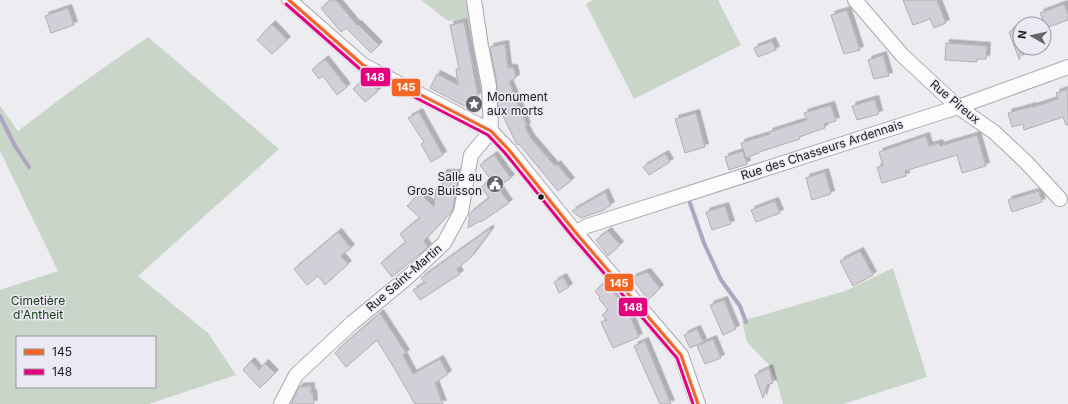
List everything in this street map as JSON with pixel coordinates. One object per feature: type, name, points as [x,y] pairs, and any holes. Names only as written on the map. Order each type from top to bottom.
[{"type":"street","points":[[289,0],[363,65],[490,131],[508,150],[576,233],[681,355],[698,404]]},
{"type":"street","points":[[474,0],[489,86],[490,131]]},
{"type":"street","name":"Rue Pireux","points":[[855,0],[902,56],[958,107],[994,132],[1026,162],[1060,198]]},
{"type":"street","name":"Rue des Chasseurs Ardennais","points":[[576,233],[587,226],[958,107],[1068,67]]},
{"type":"street","name":"Rue Saint-Martin","points":[[281,404],[296,375],[352,323],[408,277],[444,243],[461,212],[471,155],[490,131]]},
{"type":"green space","points":[[421,0],[471,0],[472,18],[448,21]]},
{"type":"green space","points":[[593,0],[718,0],[741,45],[634,99],[586,4]]},
{"type":"green space","name":"Cimetière d'Antheit","points":[[148,37],[279,149],[138,276],[208,333],[236,375],[149,404],[0,404],[0,290],[58,271],[0,151],[0,106],[18,131],[72,90]]},
{"type":"green space","points":[[893,268],[927,377],[844,404],[783,404],[778,385],[769,365],[747,342],[742,321],[845,291]]},
{"type":"building","points":[[331,0],[336,0],[357,25],[358,24],[379,45],[371,53],[346,28],[341,32],[321,8]]},
{"type":"building","points":[[903,0],[937,0],[946,23],[934,28],[930,19],[913,25]]},
{"type":"building","points":[[1064,4],[1068,15],[1068,20],[1052,26],[1052,16],[1041,16],[1040,13]]},
{"type":"building","points":[[68,8],[74,25],[51,33],[45,16]]},
{"type":"building","points":[[847,10],[860,50],[844,54],[831,15]]},
{"type":"building","points":[[464,22],[478,96],[464,106],[430,88],[437,74],[458,85],[456,69],[459,69],[450,25]]},
{"type":"building","points":[[272,24],[287,40],[272,54],[257,40]]},
{"type":"building","points":[[1012,31],[1012,40],[1009,32]]},
{"type":"building","points":[[772,41],[776,50],[758,57],[754,48]]},
{"type":"building","points":[[946,43],[987,46],[986,59],[977,59],[977,62],[945,60]]},
{"type":"building","points":[[505,44],[508,68],[514,68],[516,78],[509,82],[527,126],[525,127],[531,138],[555,166],[557,164],[571,181],[558,191],[519,144],[517,145],[498,106],[497,84],[490,47]]},
{"type":"building","points":[[883,55],[889,76],[874,79],[868,60]]},
{"type":"building","points":[[325,59],[347,87],[337,95],[323,76],[319,79],[312,70]]},
{"type":"building","points":[[366,78],[378,91],[365,102],[353,89]]},
{"type":"building","points":[[1068,89],[1068,125],[1066,125],[1063,117],[1024,130],[1023,124],[1012,127],[1008,113],[1058,99],[1056,93]]},
{"type":"building","points":[[875,99],[879,114],[857,120],[852,106]]},
{"type":"building","points":[[831,105],[836,121],[824,124],[825,128],[799,137],[800,139],[759,152],[746,158],[741,143],[807,120],[804,113]]},
{"type":"building","points":[[419,112],[443,155],[431,162],[421,144],[424,142],[408,118]]},
{"type":"building","points":[[696,113],[705,147],[685,153],[675,119]]},
{"type":"building","points":[[977,135],[986,166],[962,173],[957,155],[905,171],[906,176],[882,183],[877,167],[883,166],[879,152],[926,136],[929,146],[939,143],[940,146]]},
{"type":"building","points":[[743,151],[747,164],[729,170],[725,157]]},
{"type":"building","points":[[665,154],[670,162],[649,175],[643,167]]},
{"type":"building","name":"Salle au Gros Buisson","points":[[494,155],[511,178],[498,187],[509,203],[481,222],[480,221],[468,228],[470,213],[489,198],[481,187],[491,180],[480,165]]},
{"type":"building","points":[[825,172],[831,194],[812,200],[806,178]]},
{"type":"building","points":[[443,173],[459,173],[453,209],[424,241],[428,247],[392,277],[381,263],[406,242],[400,234],[420,218],[407,206],[420,193],[434,207],[436,189],[442,189]]},
{"type":"building","points":[[1039,191],[1042,202],[1012,212],[1008,200]]},
{"type":"building","points":[[605,192],[611,205],[604,210],[581,218],[572,211]]},
{"type":"building","points":[[775,201],[780,213],[756,222],[751,210]]},
{"type":"building","points":[[725,206],[731,224],[712,230],[706,212]]},
{"type":"building","points":[[489,229],[491,230],[471,257],[457,269],[460,274],[420,300],[413,290],[425,283],[421,278]]},
{"type":"building","points":[[608,231],[620,245],[608,256],[596,240]]},
{"type":"building","points":[[338,232],[351,248],[341,256],[348,264],[325,285],[318,276],[307,285],[294,269]]},
{"type":"building","points":[[860,251],[873,275],[853,286],[840,261]]},
{"type":"building","points":[[647,272],[660,288],[648,300],[632,278]]},
{"type":"building","points":[[563,277],[569,287],[559,293],[554,282]]},
{"type":"building","points":[[604,283],[626,306],[639,337],[613,348],[601,322],[607,320],[602,315],[608,310],[599,299],[600,297],[595,291]]},
{"type":"building","points":[[724,300],[736,329],[723,335],[710,305]]},
{"type":"building","points":[[380,313],[406,353],[403,355],[413,374],[440,359],[448,374],[435,383],[443,404],[415,404],[377,340],[346,367],[335,353]]},
{"type":"building","points":[[697,329],[703,342],[690,348],[684,335]]},
{"type":"building","points":[[713,339],[721,358],[705,364],[697,346]]},
{"type":"building","points":[[645,341],[671,404],[660,404],[634,346]]},
{"type":"building","points":[[251,361],[259,370],[265,363],[275,373],[260,388],[243,370]]},
{"type":"building","points":[[769,368],[773,383],[767,385],[763,398],[755,375]]},
{"type":"building","points":[[311,386],[314,404],[291,404],[299,387]]},
{"type":"waterway","points":[[0,116],[15,146],[29,167]]},
{"type":"waterway","points":[[690,203],[704,243],[721,280],[740,306],[746,322]]},
{"type":"transit line","name":"145","points":[[289,0],[363,65],[491,131],[509,150],[576,233],[681,355],[698,404]]},
{"type":"transit line","name":"148","points":[[286,4],[360,69],[488,135],[505,153],[572,236],[677,358],[693,404]]},
{"type":"place","name":"Monument aux morts","points":[[474,104]]},
{"type":"place","name":"Salle au Gros Buisson","points":[[495,184]]}]
